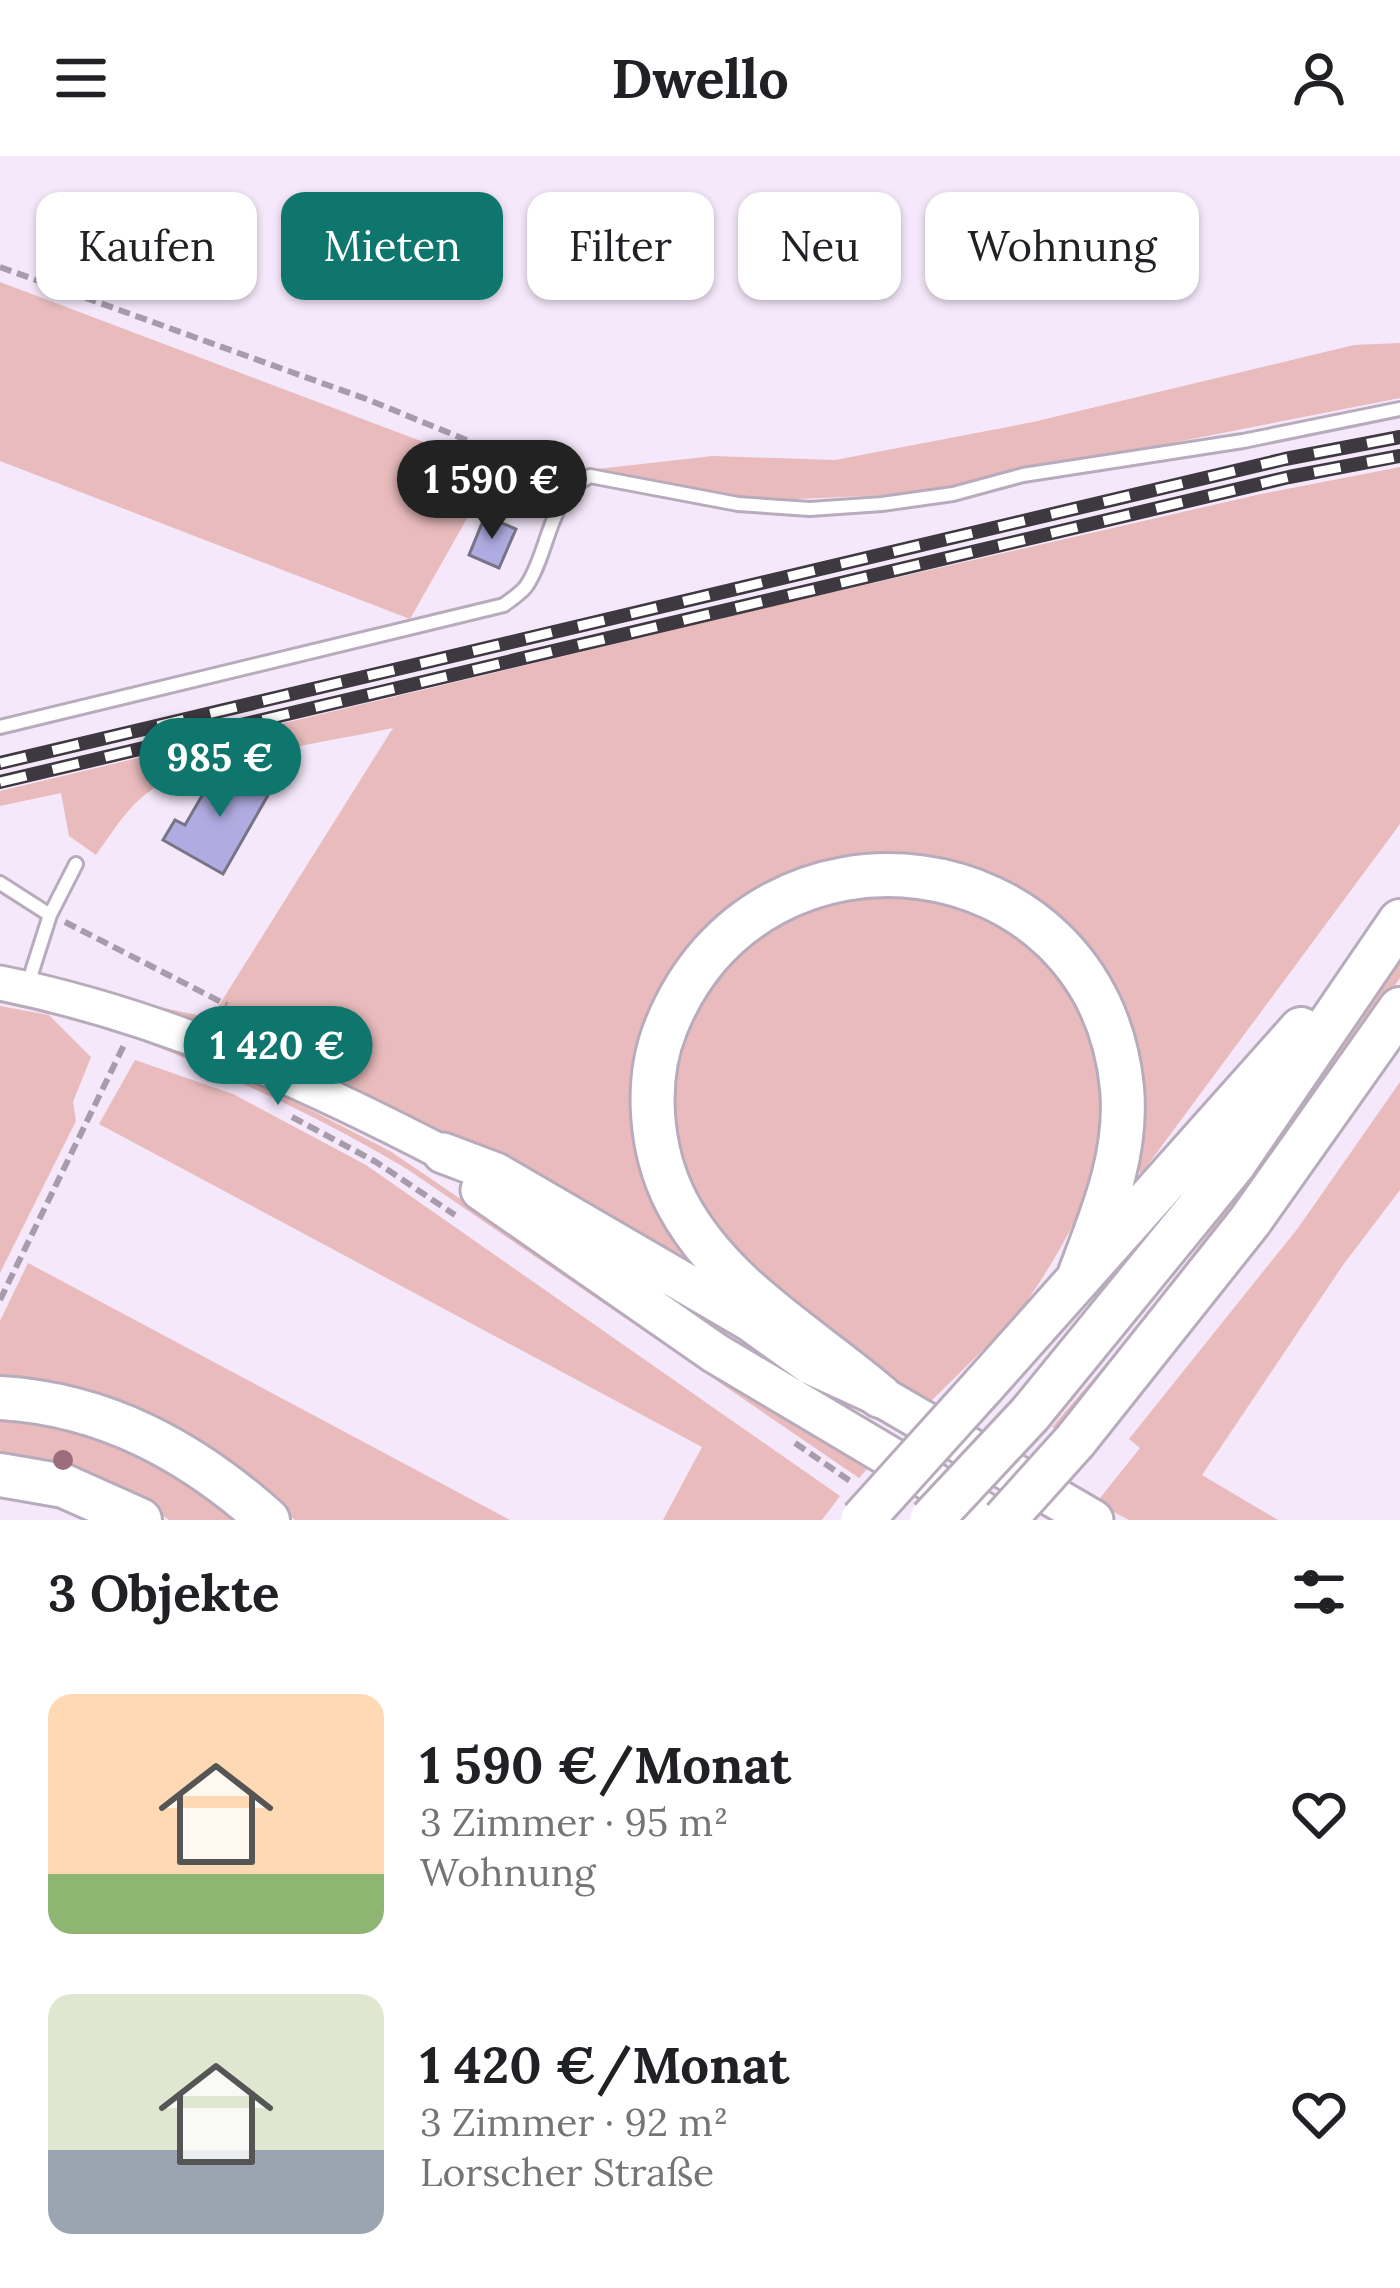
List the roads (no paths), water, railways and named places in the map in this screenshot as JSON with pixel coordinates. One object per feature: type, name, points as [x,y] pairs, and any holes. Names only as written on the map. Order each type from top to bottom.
[{"type":"highway","points":[[880,1396],[743,1288],[714,1258],[676,1201],[661,1160],[652,1079],[661,1039],[676,1001],[698,967],[725,936],[757,911],[832,879],[913,874],[991,897],[1057,944],[1102,1012],[1122,1091],[1115,1173],[1080,1273]]},
{"type":"highway","points":[[859,1502],[983,1386],[1396,927]]},
{"type":"highway","points":[[931,1520],[1030,1414],[1234,1164],[1396,927]]},
{"type":"highway","points":[[443,1153],[482,1191],[715,1353],[1000,1520],[1075,1441],[1250,1221],[1400,1009]]},
{"type":"highway","points":[[443,1153],[496,1173],[750,1321],[810,1364],[880,1396],[1093,1520]]},
{"type":"highway","points":[[0,1398],[85,1412],[148,1436],[206,1468],[268,1520]]},
{"type":"highway","points":[[0,1474],[64,1486],[140,1520]]},
{"type":"main road","points":[[13,986],[134,1016],[206,1041],[290,1076],[443,1153]]},
{"type":"lane","points":[[0,727],[504,605],[526,587],[559,507],[574,484],[590,476],[756,506],[810,509],[882,504],[1400,410]]},
{"type":"lane","points":[[13,986],[76,864]]},
{"type":"lane","points":[[2,885],[50,914]]},
{"type":"railway","points":[[0,763],[1285,459],[1400,437]]},
{"type":"railway","points":[[0,782],[1289,477],[1400,456]]}]
